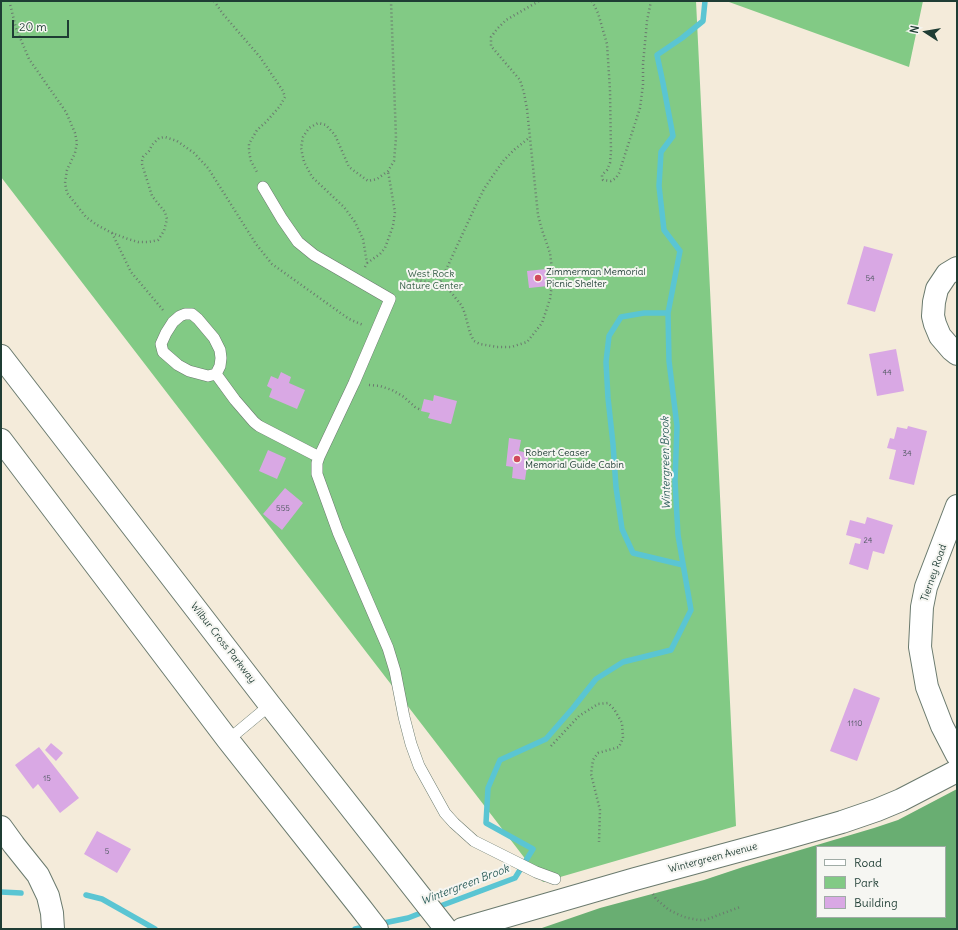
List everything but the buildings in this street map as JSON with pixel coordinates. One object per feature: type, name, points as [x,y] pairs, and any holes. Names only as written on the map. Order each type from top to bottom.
[{"type":"main road","points":[[957,268],[947,274],[937,289],[933,316],[940,336],[957,354]]},
{"type":"main road","name":"Wilbur Cross Parkway","points":[[1,356],[270,706],[446,929]]},
{"type":"main road","points":[[1,440],[228,740],[376,929]]},
{"type":"main road","name":"Tierney Road","points":[[957,506],[926,587],[922,607],[920,646],[927,688],[942,726],[957,755]]},
{"type":"main road","name":"Wintergreen Avenue","points":[[462,929],[856,817],[901,800],[957,771]]},
{"type":"main road","points":[[1,827],[38,875],[48,896],[52,913],[53,929]]},
{"type":"lane","points":[[263,187],[298,242],[314,255],[390,299],[354,383],[319,457],[317,474],[338,532],[388,648],[395,671],[411,744],[419,766],[445,813],[474,842],[514,860],[536,872],[555,879]]},
{"type":"lane","points":[[192,314],[207,328],[214,338],[222,358],[216,374],[208,376],[189,371],[178,365],[163,352],[161,344],[173,322],[180,316],[192,314]]},
{"type":"lane","points":[[216,374],[235,400],[254,422],[319,457]]},
{"type":"lane","points":[[228,740],[270,706]]},
{"type":"path","points":[[10,1],[16,28],[29,59],[66,112],[75,133],[77,143],[75,153],[67,170],[65,183],[67,193],[86,217],[112,233],[138,242],[158,240],[164,231],[167,220],[165,212],[152,196],[142,164],[143,157],[159,138],[165,137],[177,141],[194,153],[208,168],[256,244],[272,264],[349,319],[376,332]]},
{"type":"path","points":[[214,1],[223,14],[260,57],[283,90],[285,97],[280,106],[257,130],[249,144],[251,161],[263,187]]},
{"type":"path","points":[[367,263],[363,239],[355,222],[344,207],[312,177],[304,162],[301,148],[303,137],[310,128],[318,123],[326,125],[335,135],[349,167],[368,181],[377,179],[388,171],[394,160],[396,138],[391,1]]},
{"type":"path","points":[[390,299],[398,289],[409,282],[417,280],[439,285],[450,291],[462,306],[474,341],[480,344],[497,347],[511,347],[527,342],[542,323],[550,299],[552,269],[550,253],[538,215],[527,109],[520,80],[491,46],[492,37],[497,28],[506,20],[539,1]]},
{"type":"path","points":[[592,1],[598,14],[607,44],[610,90],[611,152],[610,164],[602,175],[602,178],[603,180],[611,181],[616,178],[619,173],[640,108],[647,21],[651,1]]},
{"type":"path","points":[[439,285],[484,190],[504,160],[530,137]]},
{"type":"path","points":[[359,281],[367,263],[380,254],[385,248],[393,226],[395,212],[388,171]]},
{"type":"path","points":[[112,233],[132,272],[173,322]]},
{"type":"path","points":[[354,383],[380,386],[392,390],[421,410]]},
{"type":"path","points":[[551,746],[579,716],[598,704],[608,703],[614,709],[622,723],[623,738],[619,747],[598,753],[593,760],[591,774],[600,810],[599,842]]},
{"type":"path","points":[[641,878],[656,899],[669,910],[684,917],[705,920],[740,907]]},
{"type":"green space","name":"West Rock Nature Center","points":[[1,1],[696,1],[736,826],[543,882],[1,177]]},
{"type":"green space","points":[[723,1],[923,1],[909,67]]},
{"type":"green space","points":[[957,789],[957,929],[539,929],[600,908],[704,880],[898,820]]},
{"type":"waterway","name":"Wintergreen Brook","points":[[435,908],[515,878],[533,849],[486,823],[488,788],[500,760],[546,739],[596,679],[623,662],[671,650],[691,610],[678,535],[675,481],[677,426],[669,361],[668,313],[680,251],[664,230],[659,186],[661,152],[673,136],[657,55],[703,21],[705,1]]},
{"type":"waterway","name":"Wintergreen Brook","points":[[668,313],[644,313],[621,317],[609,336],[606,362],[608,398],[616,487],[622,529],[633,553],[683,565]]},
{"type":"waterway","name":"Wintergreen Brook","points":[[1,892],[21,893]]},
{"type":"waterway","name":"Wintergreen Brook","points":[[86,895],[102,899],[155,929]]},
{"type":"waterway","name":"Wintergreen Brook","points":[[379,924],[408,918],[426,911]]},
{"type":"waterway","name":"Wintergreen Brook","points":[[355,929],[369,926]]},
{"type":"place","name":"Zimmerman Memorial Picnic Shelter","points":[[538,278]]},
{"type":"place","name":"Robert Ceaser Memorial Guide Cabin","points":[[517,459]]}]
